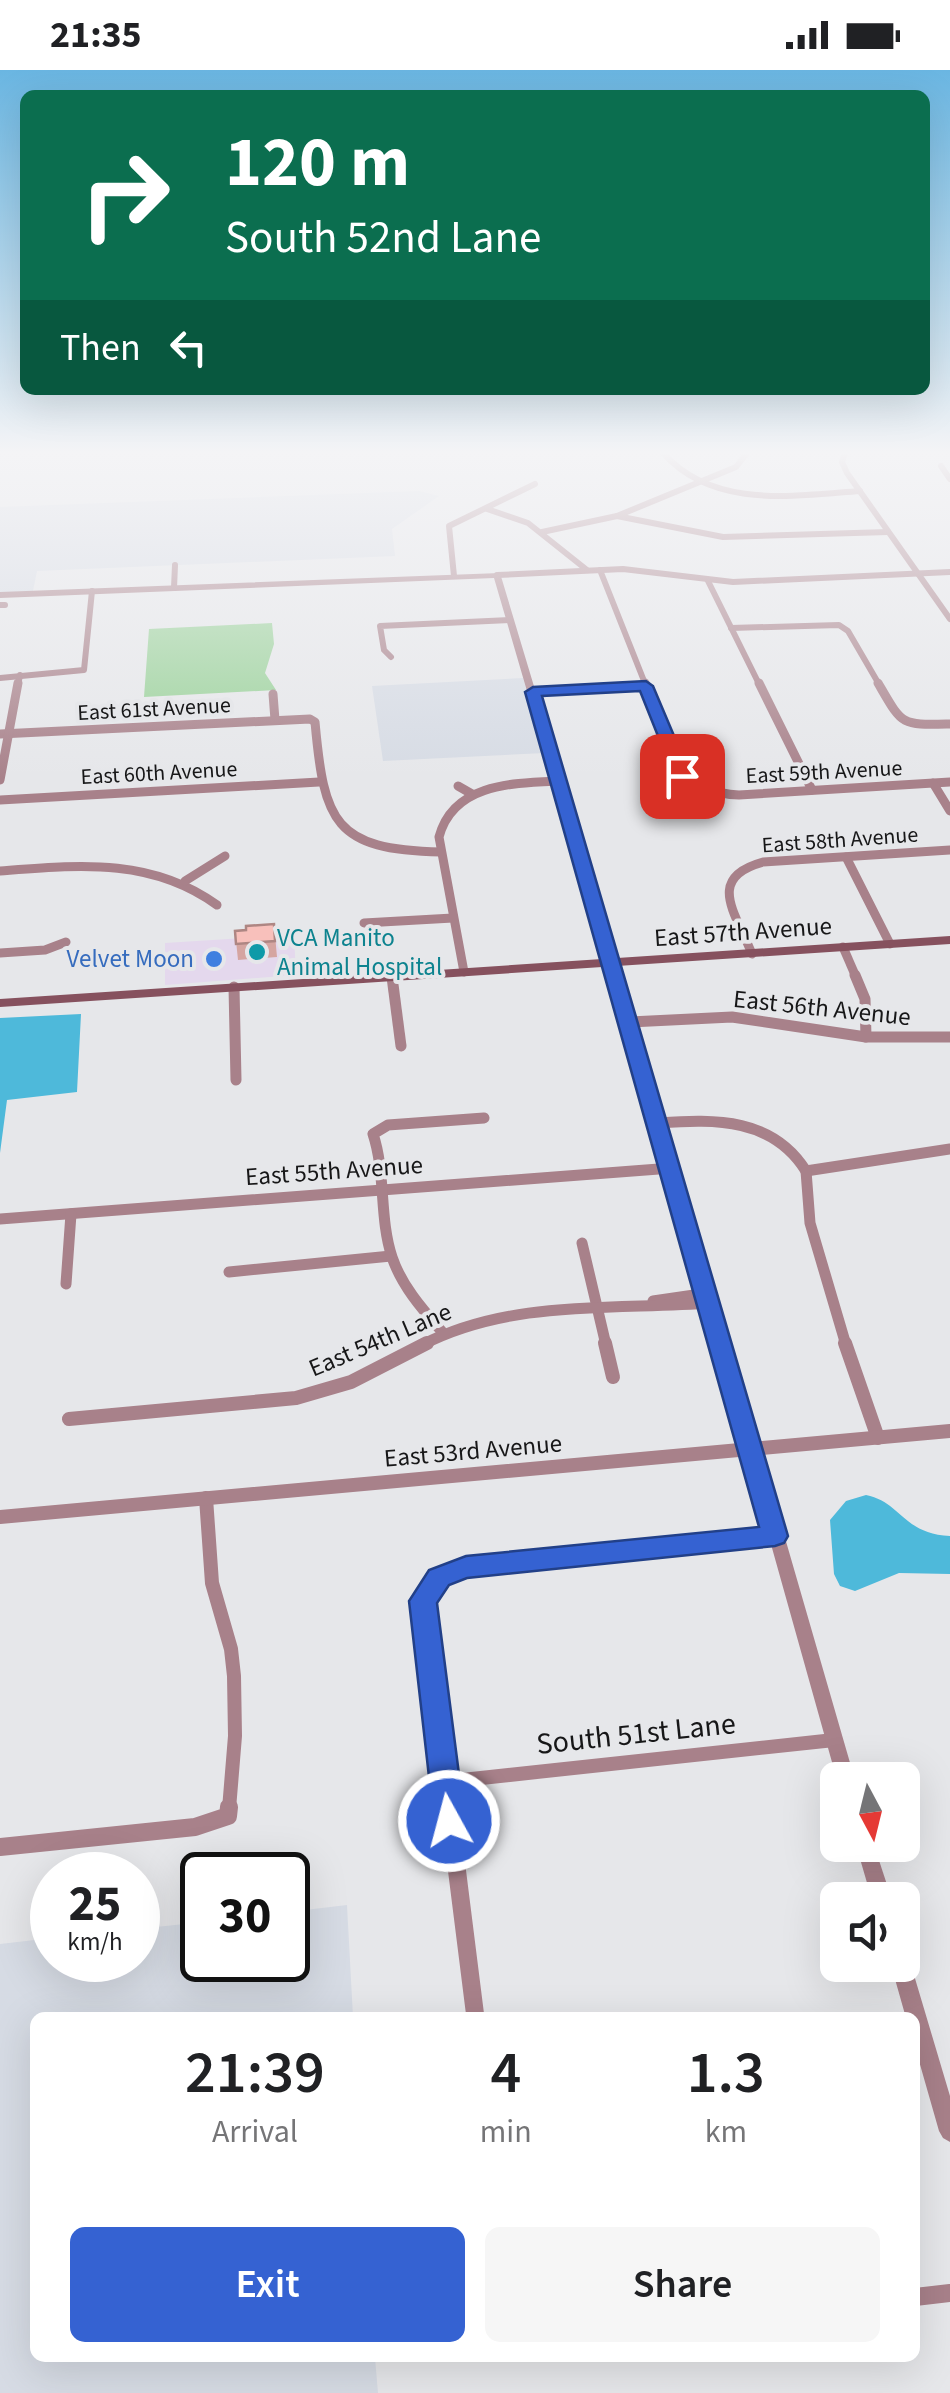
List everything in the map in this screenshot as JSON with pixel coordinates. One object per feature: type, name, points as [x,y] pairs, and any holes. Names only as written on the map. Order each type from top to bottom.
[{"type":"main road","name":"East 57th Avenue","points":[[0,1002],[950,940]]},
{"type":"street","points":[[451,561],[454,576]]},
{"type":"street","points":[[577,561],[587,570]]},
{"type":"street","points":[[909,561],[950,620]]},
{"type":"street","points":[[174,588],[176,565]]},
{"type":"street","points":[[2,602],[92,591],[587,570],[642,571],[708,581],[950,572]]},
{"type":"street","points":[[533,692],[646,686],[600,570]]},
{"type":"street","points":[[497,574],[710,1298],[841,1762]]},
{"type":"street","points":[[708,581],[812,790]]},
{"type":"street","points":[[3,678],[84,670],[92,591]]},
{"type":"street","points":[[391,658],[384,650],[380,626],[510,620]]},
{"type":"street","points":[[732,628],[839,625],[848,630],[896,716],[906,723],[950,724]]},
{"type":"street","points":[[0,780],[4,734],[20,676]]},
{"type":"street","name":"East 59th Avenue","points":[[646,686],[682,776],[700,789],[729,795],[950,782]]},
{"type":"street","points":[[273,694],[274,720]]},
{"type":"street","name":"East 61st Avenue","points":[[4,734],[310,719],[315,722],[319,782]]},
{"type":"street","points":[[464,972],[441,852],[442,820],[472,794],[558,780]]},
{"type":"street","points":[[319,782],[348,836],[383,851],[441,852]]},
{"type":"street","name":"East 60th Avenue","points":[[0,800],[319,782]]},
{"type":"street","points":[[933,783],[950,812]]},
{"type":"street","points":[[458,786],[472,794]]},
{"type":"street","name":"East 58th Avenue","points":[[752,954],[728,891],[734,872],[763,862],[950,850]]},
{"type":"street","points":[[185,881],[225,856]]},
{"type":"street","points":[[846,857],[890,944]]},
{"type":"street","points":[[0,870],[110,866],[185,881],[218,904]]},
{"type":"street","points":[[364,923],[453,918]]},
{"type":"street","points":[[0,953],[44,950],[66,942]]},
{"type":"street","points":[[843,948],[866,999],[866,1037]]},
{"type":"street","points":[[392,977],[401,1046]]},
{"type":"street","points":[[234,987],[236,1080]]},
{"type":"street","name":"East 56th Avenue","points":[[630,1022],[750,1018],[866,1037],[950,1037]]},
{"type":"street","points":[[444,1334],[411,1295],[391,1256],[379,1152],[373,1139],[375,1130],[484,1118]]},
{"type":"street","points":[[659,1123],[704,1120],[747,1125],[784,1145],[806,1172],[810,1222],[824,1281],[878,1438]]},
{"type":"street","points":[[806,1172],[950,1149]]},
{"type":"street","name":"East 55th Avenue","points":[[0,1220],[672,1168]]},
{"type":"street","points":[[66,1284],[71,1214]]},
{"type":"street","points":[[582,1243],[613,1377]]},
{"type":"street","points":[[229,1272],[391,1256]]},
{"type":"street","name":"East 54th Lane","points":[[68,1419],[296,1398],[362,1378],[444,1334],[503,1317],[649,1303],[668,1306],[710,1298]]},
{"type":"street","name":"East 53rd Avenue","points":[[0,1517],[950,1431]]},
{"type":"street","points":[[0,1848],[195,1827],[228,1816],[238,1750],[232,1650],[218,1617],[207,1559],[206,1498]]},
{"type":"street","points":[[475,2012],[423,1601],[439,1578],[466,1567],[775,1536]]},
{"type":"street","name":"South 51st Lane","points":[[444,1782],[834,1740]]},
{"type":"street","points":[[906,1982],[915,2012]]},
{"type":"street","points":[[920,2029],[950,2131]]},
{"type":"street","points":[[920,2296],[950,2293]]},
{"type":"shaded area","points":[[0,561],[266,561],[37,571],[33,591],[0,593]]},
{"type":"shaded area","points":[[523,678],[545,753],[383,761],[372,686]]},
{"type":"shaded area","points":[[294,935],[296,975],[165,985],[165,943]]},
{"type":"shaded area","points":[[347,1905],[353,2012],[30,2012],[30,2362],[375,2362],[378,2393],[0,2393],[0,1944],[30,1941],[30,1982],[160,1982],[160,1927],[180,1924],[180,1982],[310,1982],[310,1909]]},
{"type":"green space","points":[[272,623],[274,644],[265,673],[276,690],[144,697],[149,629]]},
{"type":"water","points":[[81,1014],[77,1092],[7,1100],[0,1153],[0,1018]]},
{"type":"water","points":[[866,1495],[887,1504],[922,1530],[950,1536],[950,1574],[899,1573],[855,1591],[840,1586],[834,1574],[830,1520],[846,1501]]},
{"type":"building","points":[[274,924],[275,941],[236,944],[235,931]]},
{"type":"place","name":"VCA Manito Animal Hospital","points":[[257,952]]},
{"type":"place","name":"Velvet Moon","points":[[214,959]]},
{"type":"route","points":[[449,1821],[423,1601],[439,1578],[466,1567],[775,1536],[650,1089],[533,692],[646,686],[682,776]]}]
